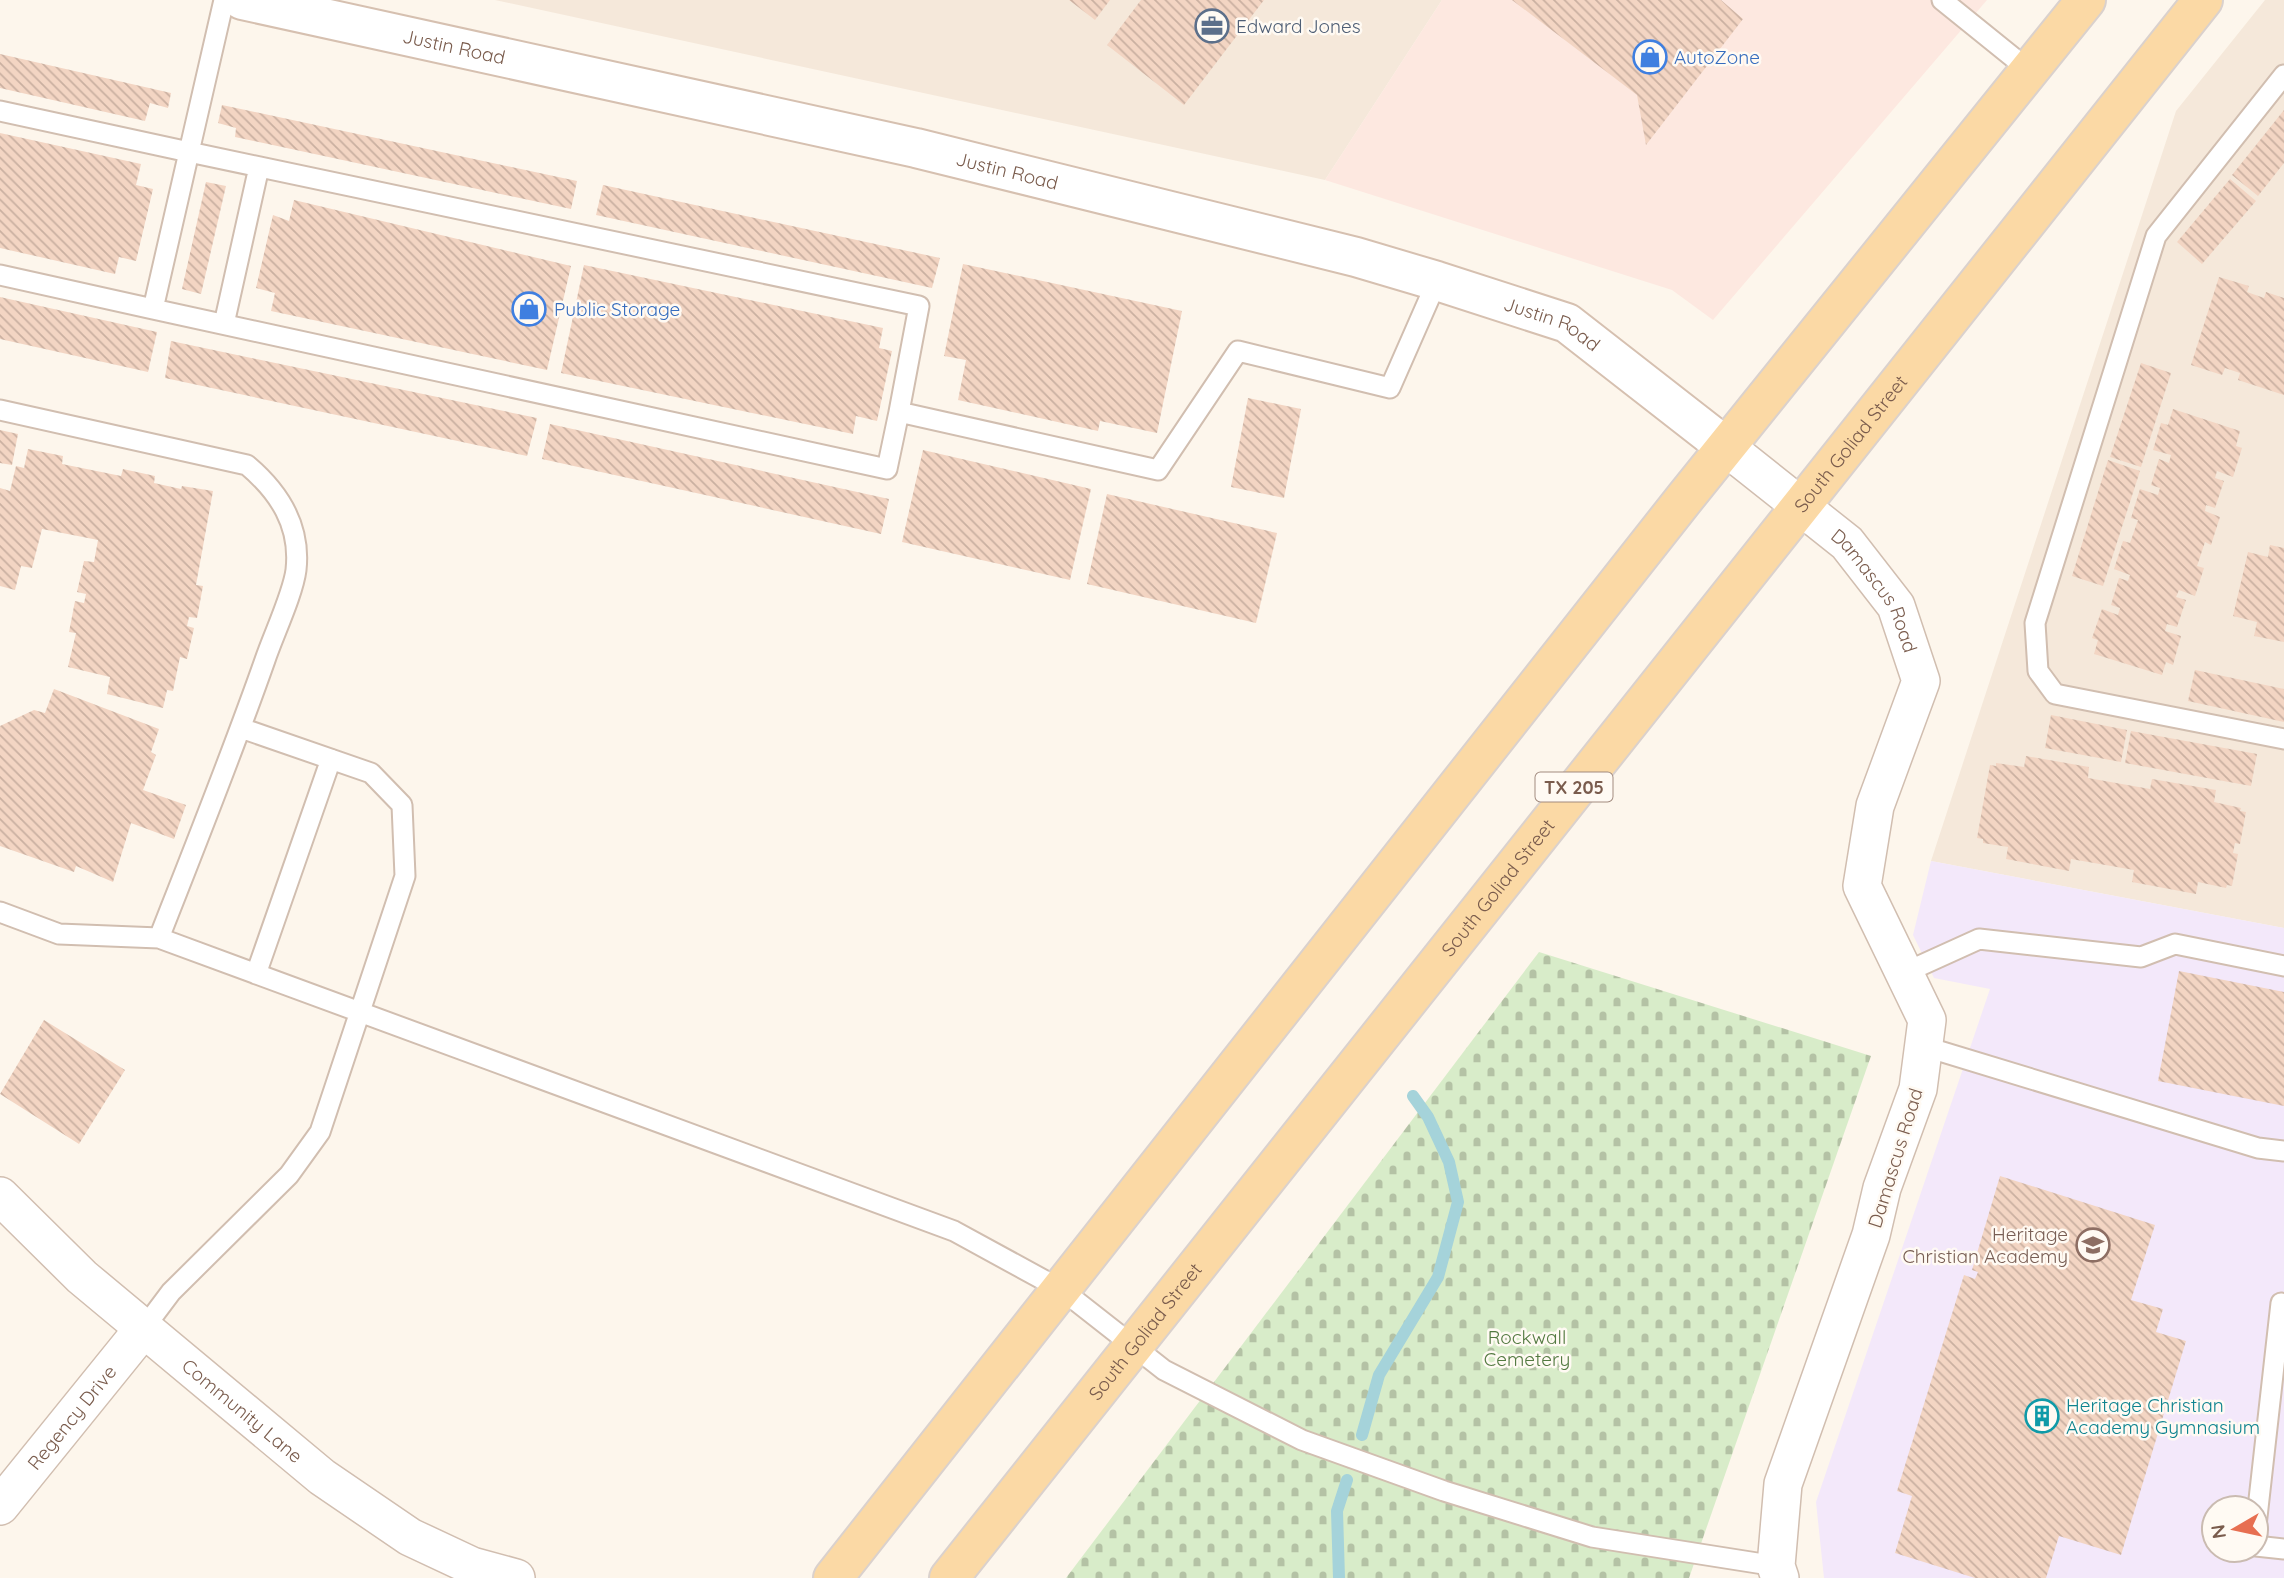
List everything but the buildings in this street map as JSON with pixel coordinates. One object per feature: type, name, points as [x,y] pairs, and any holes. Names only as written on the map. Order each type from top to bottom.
[{"type":"main road","points":[[833,1578],[1727,447],[2087,0]]},
{"type":"main road","name":"South Goliad Street","points":[[949,1578],[2203,0]]},
{"type":"street","name":"Justin Road","points":[[242,0],[916,148],[1356,257],[1437,281],[1567,323],[1727,447]]},
{"type":"street","name":"Damascus Road","points":[[1727,447],[1847,544],[1895,606],[1921,681],[1875,806],[1861,886],[1927,1020],[1918,1089],[1882,1188],[1871,1235],[1783,1483],[1778,1572]]},
{"type":"street","name":"Community Lane","points":[[0,1196],[82,1277],[322,1477],[410,1537],[472,1566],[516,1578]]},
{"type":"street","name":"Regency Drive","points":[[0,1506],[144,1328]]},
{"type":"lane","points":[[153,309],[224,0]]},
{"type":"lane","points":[[1942,0],[2029,71]]},
{"type":"lane","points":[[2284,75],[2156,236],[2035,623],[2038,671],[2055,694],[2284,739]]},
{"type":"lane","points":[[0,111],[919,306],[887,469],[0,275]]},
{"type":"lane","points":[[224,324],[259,167]]},
{"type":"lane","points":[[899,412],[1158,470],[1238,351],[1390,388],[1437,281]]},
{"type":"lane","points":[[0,410],[247,465],[272,486],[288,511],[296,570],[241,728],[159,938]]},
{"type":"lane","points":[[144,1328],[171,1292],[289,1175],[320,1132],[363,1011],[405,876],[402,805],[371,774],[241,728]]},
{"type":"lane","points":[[256,974],[331,759]]},
{"type":"lane","points":[[0,912],[59,934],[159,938],[954,1231],[1062,1290],[1164,1370],[1302,1440],[1390,1473],[1592,1537],[1778,1572]]},
{"type":"lane","points":[[1904,974],[1979,939],[2141,957],[2175,944],[2284,966]]},
{"type":"lane","points":[[1923,1046],[2258,1148],[2284,1151]]},
{"type":"lane","points":[[2260,1494],[2281,1303],[2284,1304]]},
{"type":"shaded area","points":[[495,0],[1442,0],[1325,180]]},
{"type":"shaded area","points":[[1442,0],[1987,0],[1713,320],[1672,290],[1325,180]]},
{"type":"shaded area","points":[[2265,0],[2284,0],[2284,928],[1931,861],[2176,111]]},
{"type":"shaded area","name":"Heritage Christian Academy","points":[[1931,861],[2284,928],[2284,1578],[1824,1578],[1816,1502],[1990,989],[1934,978],[1913,935]]},
{"type":"green space","name":"Rockwall Cemetery","points":[[1539,952],[1871,1056],[1689,1578],[1066,1578]]},
{"type":"waterway","points":[[1362,1435],[1379,1375],[1438,1277],[1458,1202],[1449,1162],[1428,1117],[1413,1096]]},
{"type":"waterway","points":[[1339,1578],[1337,1511],[1347,1480]]},
{"type":"place","name":"Edward Jones","points":[[1212,26]]},
{"type":"place","name":"AutoZone","points":[[1650,57]]},
{"type":"place","name":"Public Storage","points":[[529,309]]},
{"type":"place","name":"Heritage Christian Academy","points":[[2093,1245]]},
{"type":"place","name":"Heritage Christian Academy Gymnasium","points":[[2042,1416]]}]
